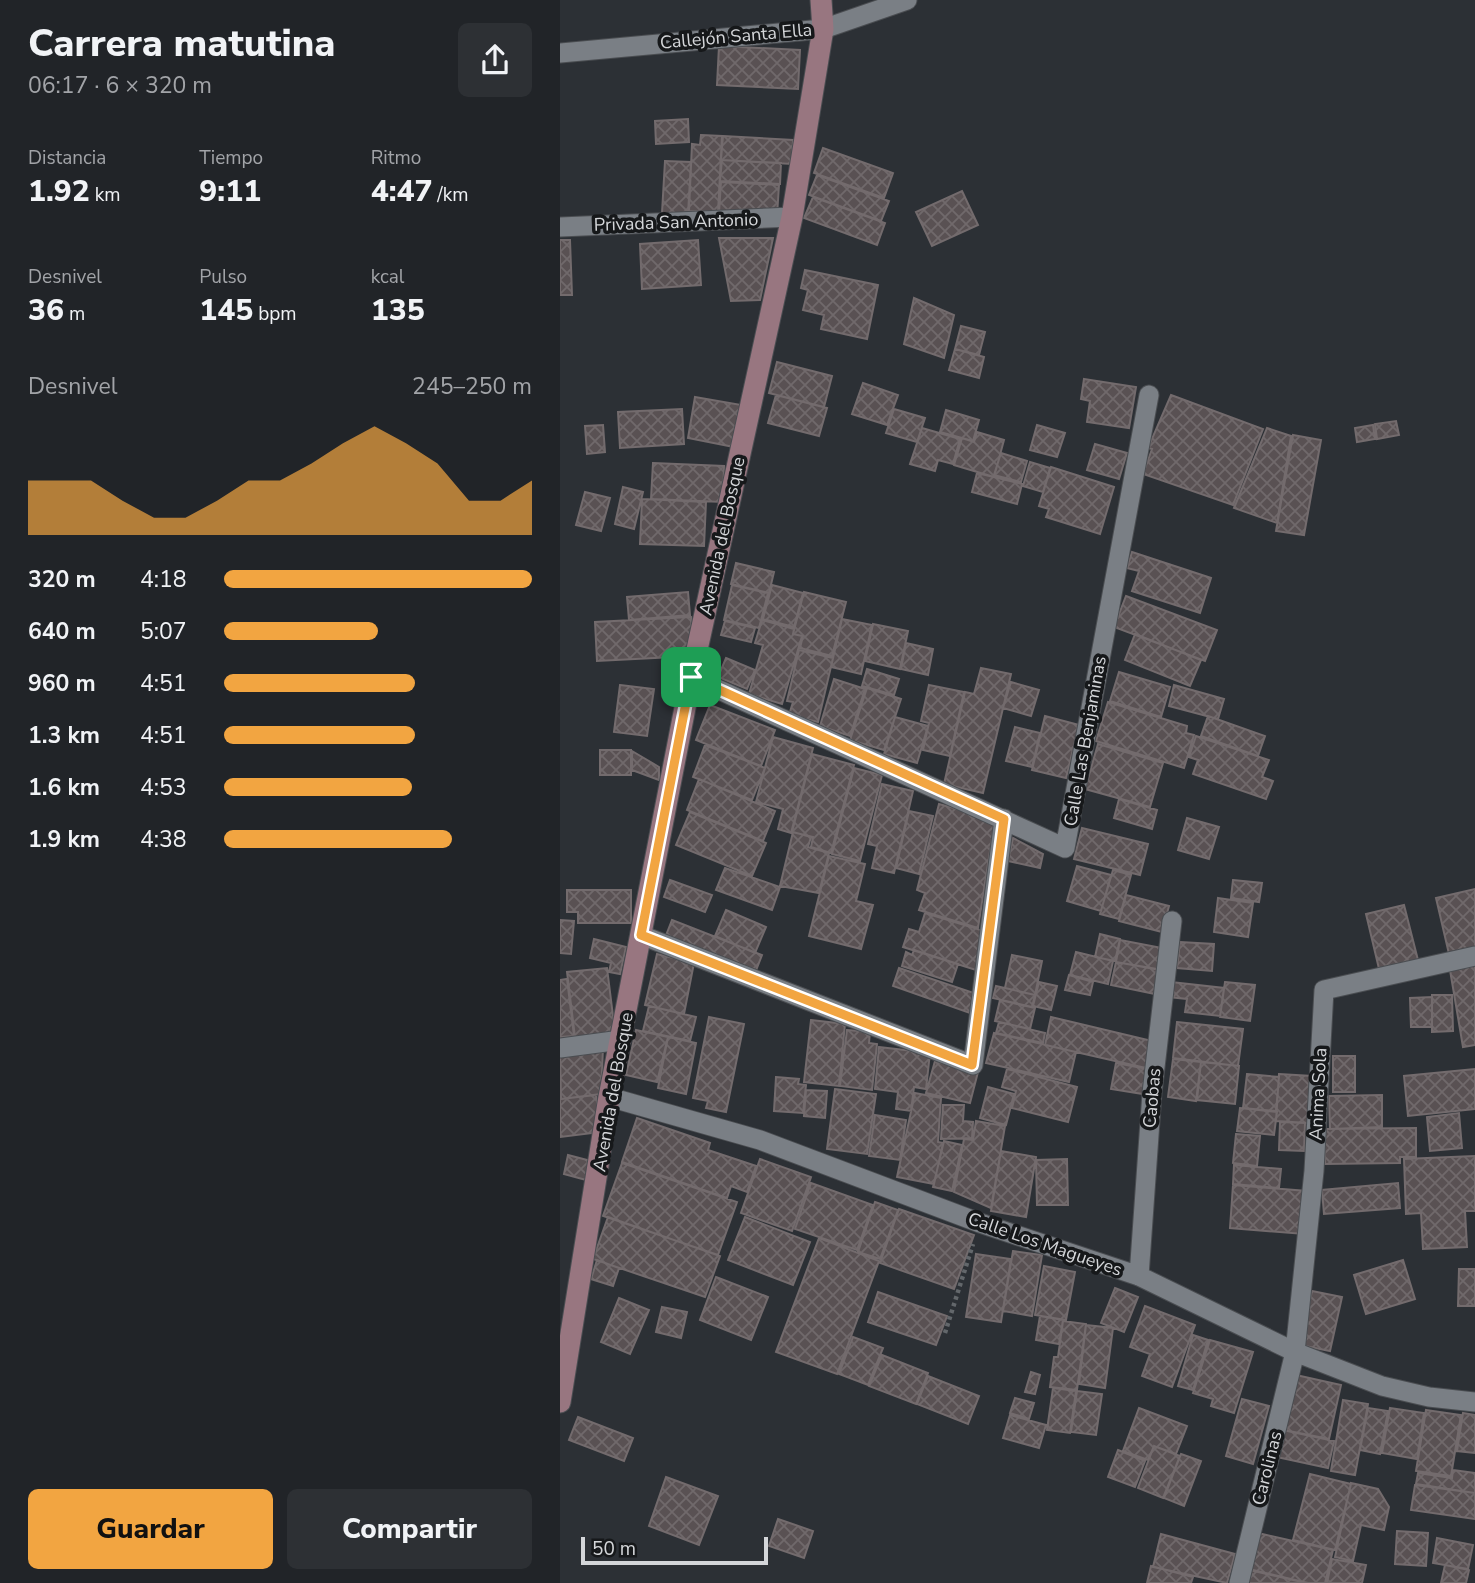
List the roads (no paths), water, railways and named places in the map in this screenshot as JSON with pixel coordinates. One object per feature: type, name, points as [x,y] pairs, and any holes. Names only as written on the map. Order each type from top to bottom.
[{"type":"street","name":"Avenida del Bosque","points":[[560,1402],[608,1097],[691,677],[792,217],[823,29],[821,0]]},
{"type":"street","name":"Callejón Santa Ella","points":[[560,52],[823,29],[907,0]]},
{"type":"street","name":"Privada San Antonio","points":[[560,227],[792,217]]},
{"type":"street","name":"Calle Las Benjaminas","points":[[691,677],[1065,848],[1149,395]]},
{"type":"street","points":[[641,935],[972,1065],[1004,819]]},
{"type":"street","name":"Caobas","points":[[1139,1276],[1152,1093],[1172,921]]},
{"type":"street","name":"Anima Sola","points":[[1295,1352],[1314,1171],[1324,990],[1475,956]]},
{"type":"street","points":[[560,1048],[621,1040]]},
{"type":"street","name":"Calle Los Magueyes","points":[[608,1097],[760,1140],[979,1223],[1139,1276],[1295,1352],[1382,1387],[1429,1397],[1475,1402]]},
{"type":"street","name":"Carolinas","points":[[1239,1583],[1295,1352]]}]
